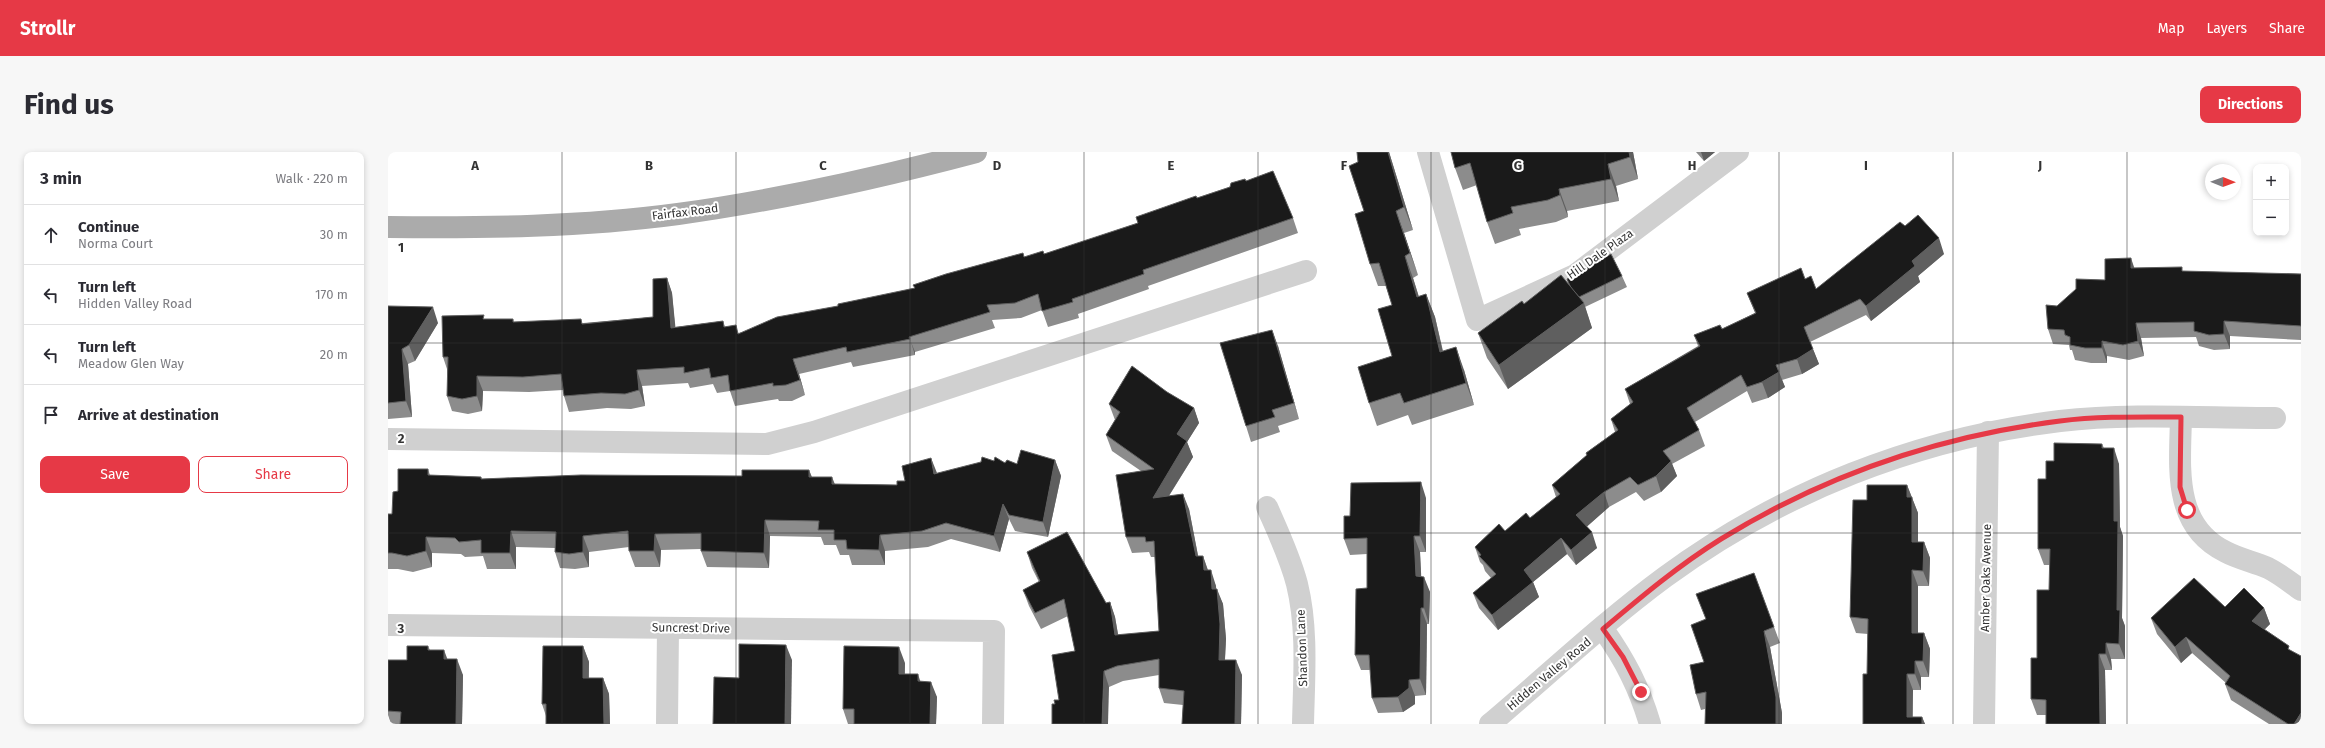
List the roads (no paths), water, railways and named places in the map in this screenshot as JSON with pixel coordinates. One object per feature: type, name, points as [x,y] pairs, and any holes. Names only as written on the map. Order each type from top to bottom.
[{"type":"main road","name":"Fairfax Road","points":[[388,227],[477,228],[575,223],[677,214],[794,195],[885,176],[976,152]]},
{"type":"street","name":"Hill Dale Plaza","points":[[1428,152],[1477,320],[1576,275],[1738,152]]},
{"type":"street","points":[[388,439],[767,444],[814,432],[1306,270]]},
{"type":"street","name":"Hidden Valley Road","points":[[1490,724],[1664,578],[1721,539],[1780,505],[1849,474],[1900,456],[1988,432],[2061,421],[2130,417],[2275,418]]},
{"type":"street","points":[[2181,417],[2180,487],[2187,510],[2195,526],[2209,541],[2225,552],[2269,569],[2301,590]]},
{"type":"street","name":"Amber Oaks Avenue","points":[[1984,724],[1988,432]]},
{"type":"street","name":"Shandon Lane","points":[[1266,507],[1285,547],[1297,584],[1303,623],[1303,724]]},
{"type":"street","name":"Suncrest Drive","points":[[388,625],[994,631],[993,724]]},
{"type":"street","points":[[667,724],[668,628]]},
{"type":"street","points":[[1603,629],[1623,657],[1641,692],[1650,724]]}]
